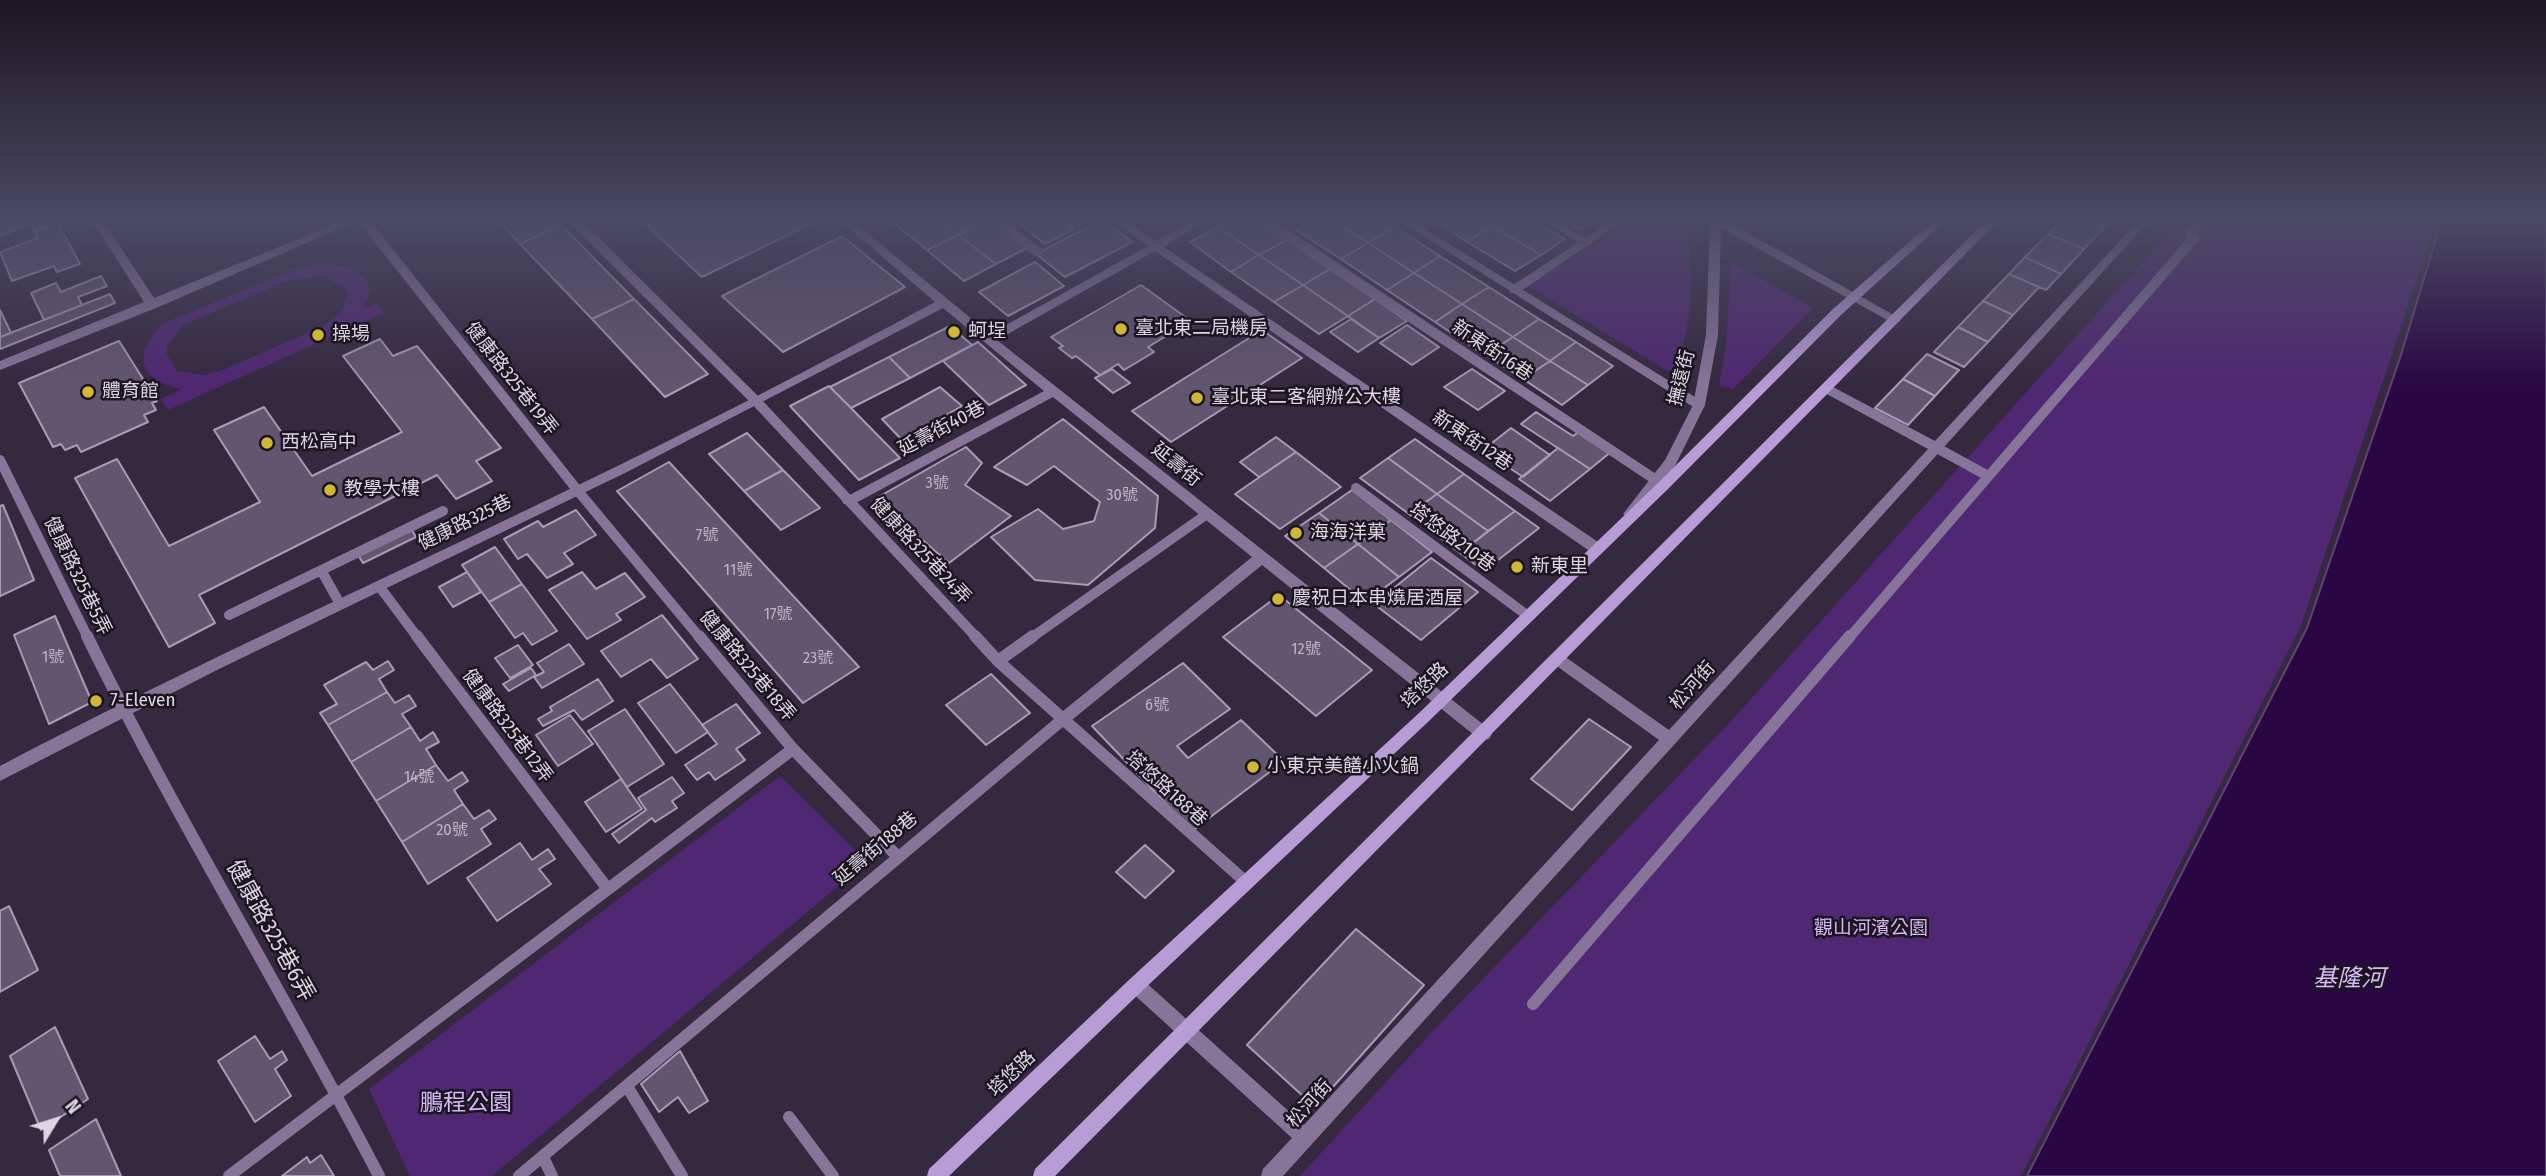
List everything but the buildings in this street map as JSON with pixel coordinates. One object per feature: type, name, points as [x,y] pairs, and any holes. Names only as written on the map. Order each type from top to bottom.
[{"type":"main road","name":"塔悠路","points":[[936,1176],[1441,700],[1623,523],[1660,482],[1877,277]]},
{"type":"main road","points":[[1042,1176],[1559,660],[1937,277]]},
{"type":"street","points":[[134,277],[152,305]]},
{"type":"street","points":[[0,366],[218,277]]},
{"type":"street","name":"延壽街","points":[[914,277],[989,340],[1484,733]]},
{"type":"street","points":[[989,340],[1101,277]]},
{"type":"street","name":"新東街12巷","points":[[1198,277],[1596,548]]},
{"type":"street","points":[[1493,277],[1699,405]]},
{"type":"street","points":[[1514,290],[1534,277]]},
{"type":"street","name":"撫遠街","points":[[1660,482],[1699,405],[1712,335],[1715,277]]},
{"type":"street","points":[[1820,277],[1895,319]]},
{"type":"street","name":"松河街","points":[[1270,1176],[2093,277]]},
{"type":"street","name":"健康路325巷","points":[[0,774],[122,708],[578,491],[944,302]]},
{"type":"street","points":[[1827,389],[1937,448]]},
{"type":"street","name":"延壽街40巷","points":[[849,502],[1054,391]]},
{"type":"street","name":"延壽街188巷","points":[[1062,720],[1262,557]]},
{"type":"street","points":[[1559,660],[1670,739]]},
{"type":"street","points":[[1136,985],[1305,1138]]},
{"type":"lane","name":"健康路325巷19弄","points":[[408,277],[578,491]]},
{"type":"lane","name":"健康路325巷24弄","points":[[631,277],[756,401],[998,661],[1062,720]]},
{"type":"lane","name":"新東街16巷","points":[[1350,277],[1660,482]]},
{"type":"lane","points":[[1533,1004],[2160,277]]},
{"type":"lane","points":[[1937,448],[1988,476]]},
{"type":"lane","name":"健康路325巷5弄","points":[[0,460],[122,708]]},
{"type":"lane","name":"塔悠路210巷","points":[[1356,488],[1528,616]]},
{"type":"lane","name":"健康路325巷18弄","points":[[578,491],[793,750],[897,856]]},
{"type":"lane","points":[[229,615],[443,511]]},
{"type":"lane","points":[[998,661],[1207,514]]},
{"type":"lane","points":[[321,570],[340,604]]},
{"type":"lane","name":"健康路325巷12弄","points":[[379,586],[607,888]]},
{"type":"lane","name":"健康路325巷6弄","points":[[122,708],[336,1093],[379,1176]]},
{"type":"lane","name":"延壽街188巷","points":[[519,1176],[628,1088],[897,856],[1062,720]]},
{"type":"lane","name":"塔悠路188巷","points":[[1062,720],[1247,883]]},
{"type":"lane","points":[[229,1176],[793,750]]},
{"type":"lane","points":[[628,1088],[682,1176]]},
{"type":"lane","points":[[789,1117],[833,1176]]},
{"type":"lane","points":[[543,1157],[552,1176]]},
{"type":"green space","name":"操場","points":[[276,277],[315,277],[287,281],[183,325],[167,346],[167,355],[177,371],[203,375],[223,370],[321,327],[341,312],[348,293],[343,286],[323,277],[366,278],[370,291],[363,309],[377,304],[384,313],[168,410],[161,399],[182,389],[155,379],[144,364],[147,345],[164,323]]},
{"type":"green space","points":[[1542,277],[1691,277],[1688,322],[1673,374],[1528,286]]},
{"type":"green space","points":[[1730,277],[1758,277],[1813,308],[1733,389],[1719,386],[1726,346]]},
{"type":"green space","name":"觀山河濱公園","points":[[2130,277],[2418,277],[2301,626],[2021,1176],[1300,1176],[1430,1034],[1733,719]]},
{"type":"green space","name":"鵬程公園","points":[[780,776],[867,862],[492,1176],[410,1176],[369,1089]]},
{"type":"water","name":"基隆河","points":[[2424,277],[2546,277],[2546,1176],[2027,1176],[2307,628],[2401,355]]},
{"type":"place","name":"臺北東二局機房","points":[[1121,329]]},
{"type":"place","name":"蚵埕","points":[[954,332]]},
{"type":"place","name":"操場","points":[[318,335]]},
{"type":"place","name":"體育館","points":[[88,392]]},
{"type":"place","name":"臺北東二客網辦公大樓","points":[[1197,398]]},
{"type":"place","name":"西松高中","points":[[267,443]]},
{"type":"place","name":"教學大樓","points":[[330,490]]},
{"type":"place","name":"海海洋菓","points":[[1296,533]]},
{"type":"place","name":"新東里","points":[[1517,567]]},
{"type":"place","name":"慶祝日本串燒居酒屋","points":[[1278,599]]},
{"type":"place","name":"7-Eleven","points":[[96,701]]},
{"type":"place","name":"小東京美饍小火鍋","points":[[1253,767]]}]
